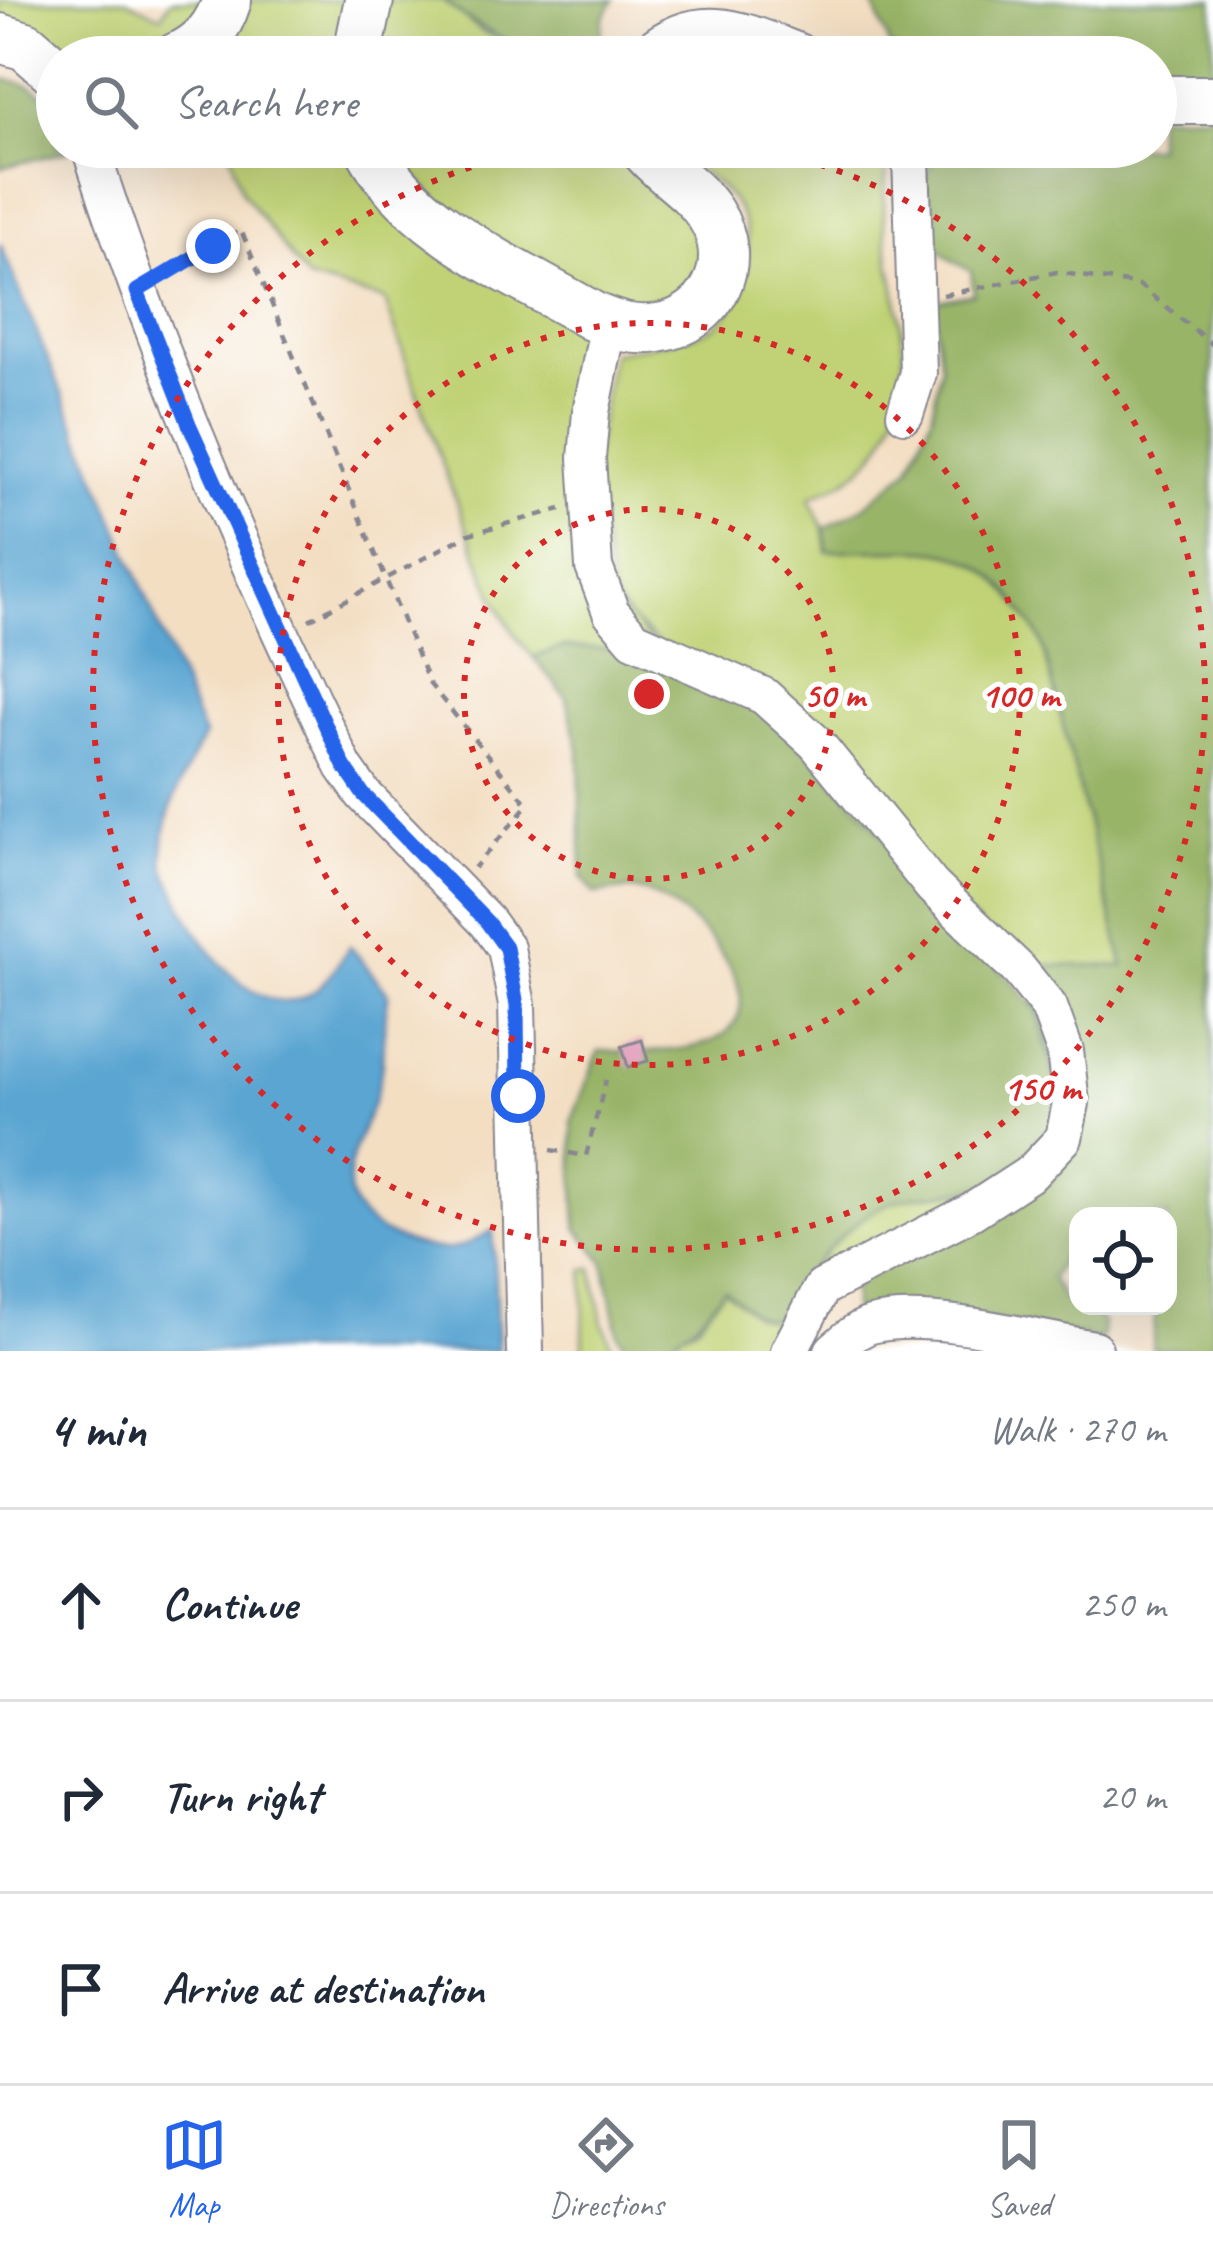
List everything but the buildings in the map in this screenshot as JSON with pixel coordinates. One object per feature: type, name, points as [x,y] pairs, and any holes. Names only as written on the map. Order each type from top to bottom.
[{"type":"main road","points":[[208,36],[226,0]]},
{"type":"main road","points":[[361,36],[369,0]]},
{"type":"main road","points":[[694,36],[717,32],[741,36]]},
{"type":"main road","points":[[0,38],[26,46],[36,55]]},
{"type":"main road","points":[[1177,100],[1213,100]]},
{"type":"main road","points":[[382,168],[394,187],[441,228],[610,323],[636,329],[677,323],[698,313],[721,278],[724,256],[710,213],[664,168]]},
{"type":"lane","points":[[97,168],[137,291],[189,424],[344,766],[363,794],[506,948],[513,972],[525,1351]]},
{"type":"lane","points":[[905,414],[917,374],[911,168]]},
{"type":"lane","points":[[610,323],[592,412],[587,502],[594,567],[611,612],[634,639],[764,696],[816,743],[932,886],[1019,970],[1048,1007],[1065,1051],[1071,1103],[1064,1138],[1031,1173],[971,1213],[822,1288],[789,1351]]},
{"type":"lane","points":[[832,1351],[865,1327],[895,1321],[962,1326],[1094,1349]]},
{"type":"path","points":[[137,291],[241,230],[429,682],[528,805],[472,870],[482,881],[464,898]]},
{"type":"path","points":[[982,287],[1057,272],[1139,285],[1213,345]]},
{"type":"path","points":[[283,634],[469,534],[587,502]]},
{"type":"path","points":[[544,1149],[586,1156],[606,1080]]},
{"type":"green space","points":[[0,0],[126,0],[161,16],[171,0],[213,0],[177,36],[36,36],[36,50],[0,43]]},
{"type":"green space","points":[[244,0],[355,0],[346,36],[227,36]]},
{"type":"green space","points":[[383,0],[442,0],[493,36],[374,36]]},
{"type":"green space","points":[[442,0],[614,0],[603,19],[601,36],[497,36]]},
{"type":"green space","points":[[849,0],[1213,0],[1213,86],[1177,86],[1177,36],[886,36],[873,4]]},
{"type":"green space","points":[[0,79],[36,89],[36,159],[0,168]]},
{"type":"green space","points":[[1213,114],[1213,1351],[1152,1349],[1155,1315],[1177,1315],[1177,1207],[1069,1207],[1069,1252],[1051,1278],[1069,1302],[1069,1315],[1096,1315],[1103,1322],[1102,1340],[914,1305],[853,1312],[853,1275],[1071,1141],[1025,965],[1124,966],[1042,642],[1019,606],[976,564],[954,554],[901,549],[827,551],[824,529],[865,506],[909,469],[932,416],[941,364],[932,302],[974,294],[971,271],[942,252],[927,224],[923,198],[928,168],[1177,168],[1177,115]]},
{"type":"green space","points":[[235,168],[377,168],[584,327],[589,570],[670,665],[565,647],[533,657],[522,645],[484,574],[385,300],[307,279],[242,192]]},
{"type":"green space","points":[[408,168],[642,168],[703,237],[699,285],[662,311],[606,304],[451,214]]},
{"type":"green space","points":[[697,168],[888,168],[887,248],[902,335],[898,406],[879,448],[863,466],[810,498],[824,529],[827,551],[954,555],[976,564],[1019,606],[1042,642],[1124,967],[1025,965],[613,604],[592,472],[612,353],[712,328],[728,314],[743,282],[747,235],[742,217]]},
{"type":"green space","points":[[565,647],[610,649],[670,665],[775,713],[1045,1019],[1063,1121],[1024,1162],[996,1182],[910,1197],[867,1215],[824,1254],[787,1305],[769,1320],[756,1316],[724,1289],[684,1332],[644,1350],[629,1351],[618,1334],[604,1261],[577,1228],[572,1120],[599,1051],[666,1051],[716,1039],[728,1031],[739,1013],[740,994],[720,952],[667,902],[644,892],[595,894],[582,877],[579,749],[566,697],[533,657]]},
{"type":"green space","points":[[1008,1177],[852,1260],[780,1351],[650,1351],[698,1324],[724,1289],[756,1316],[781,1315],[834,1243],[886,1204]]},
{"type":"green space","points":[[592,1268],[614,1351],[583,1351],[584,1270]]},
{"type":"water","points":[[0,243],[204,736],[166,825],[163,858],[168,875],[213,954],[251,989],[272,999],[294,1000],[321,986],[350,946],[389,994],[380,1076],[353,1152],[350,1194],[355,1207],[377,1228],[422,1246],[456,1248],[493,1230],[498,1351],[0,1351]]},
{"type":"route","points":[[213,246],[137,291],[189,424],[344,766],[363,794],[487,922],[506,948],[517,1005],[518,1096]]}]
